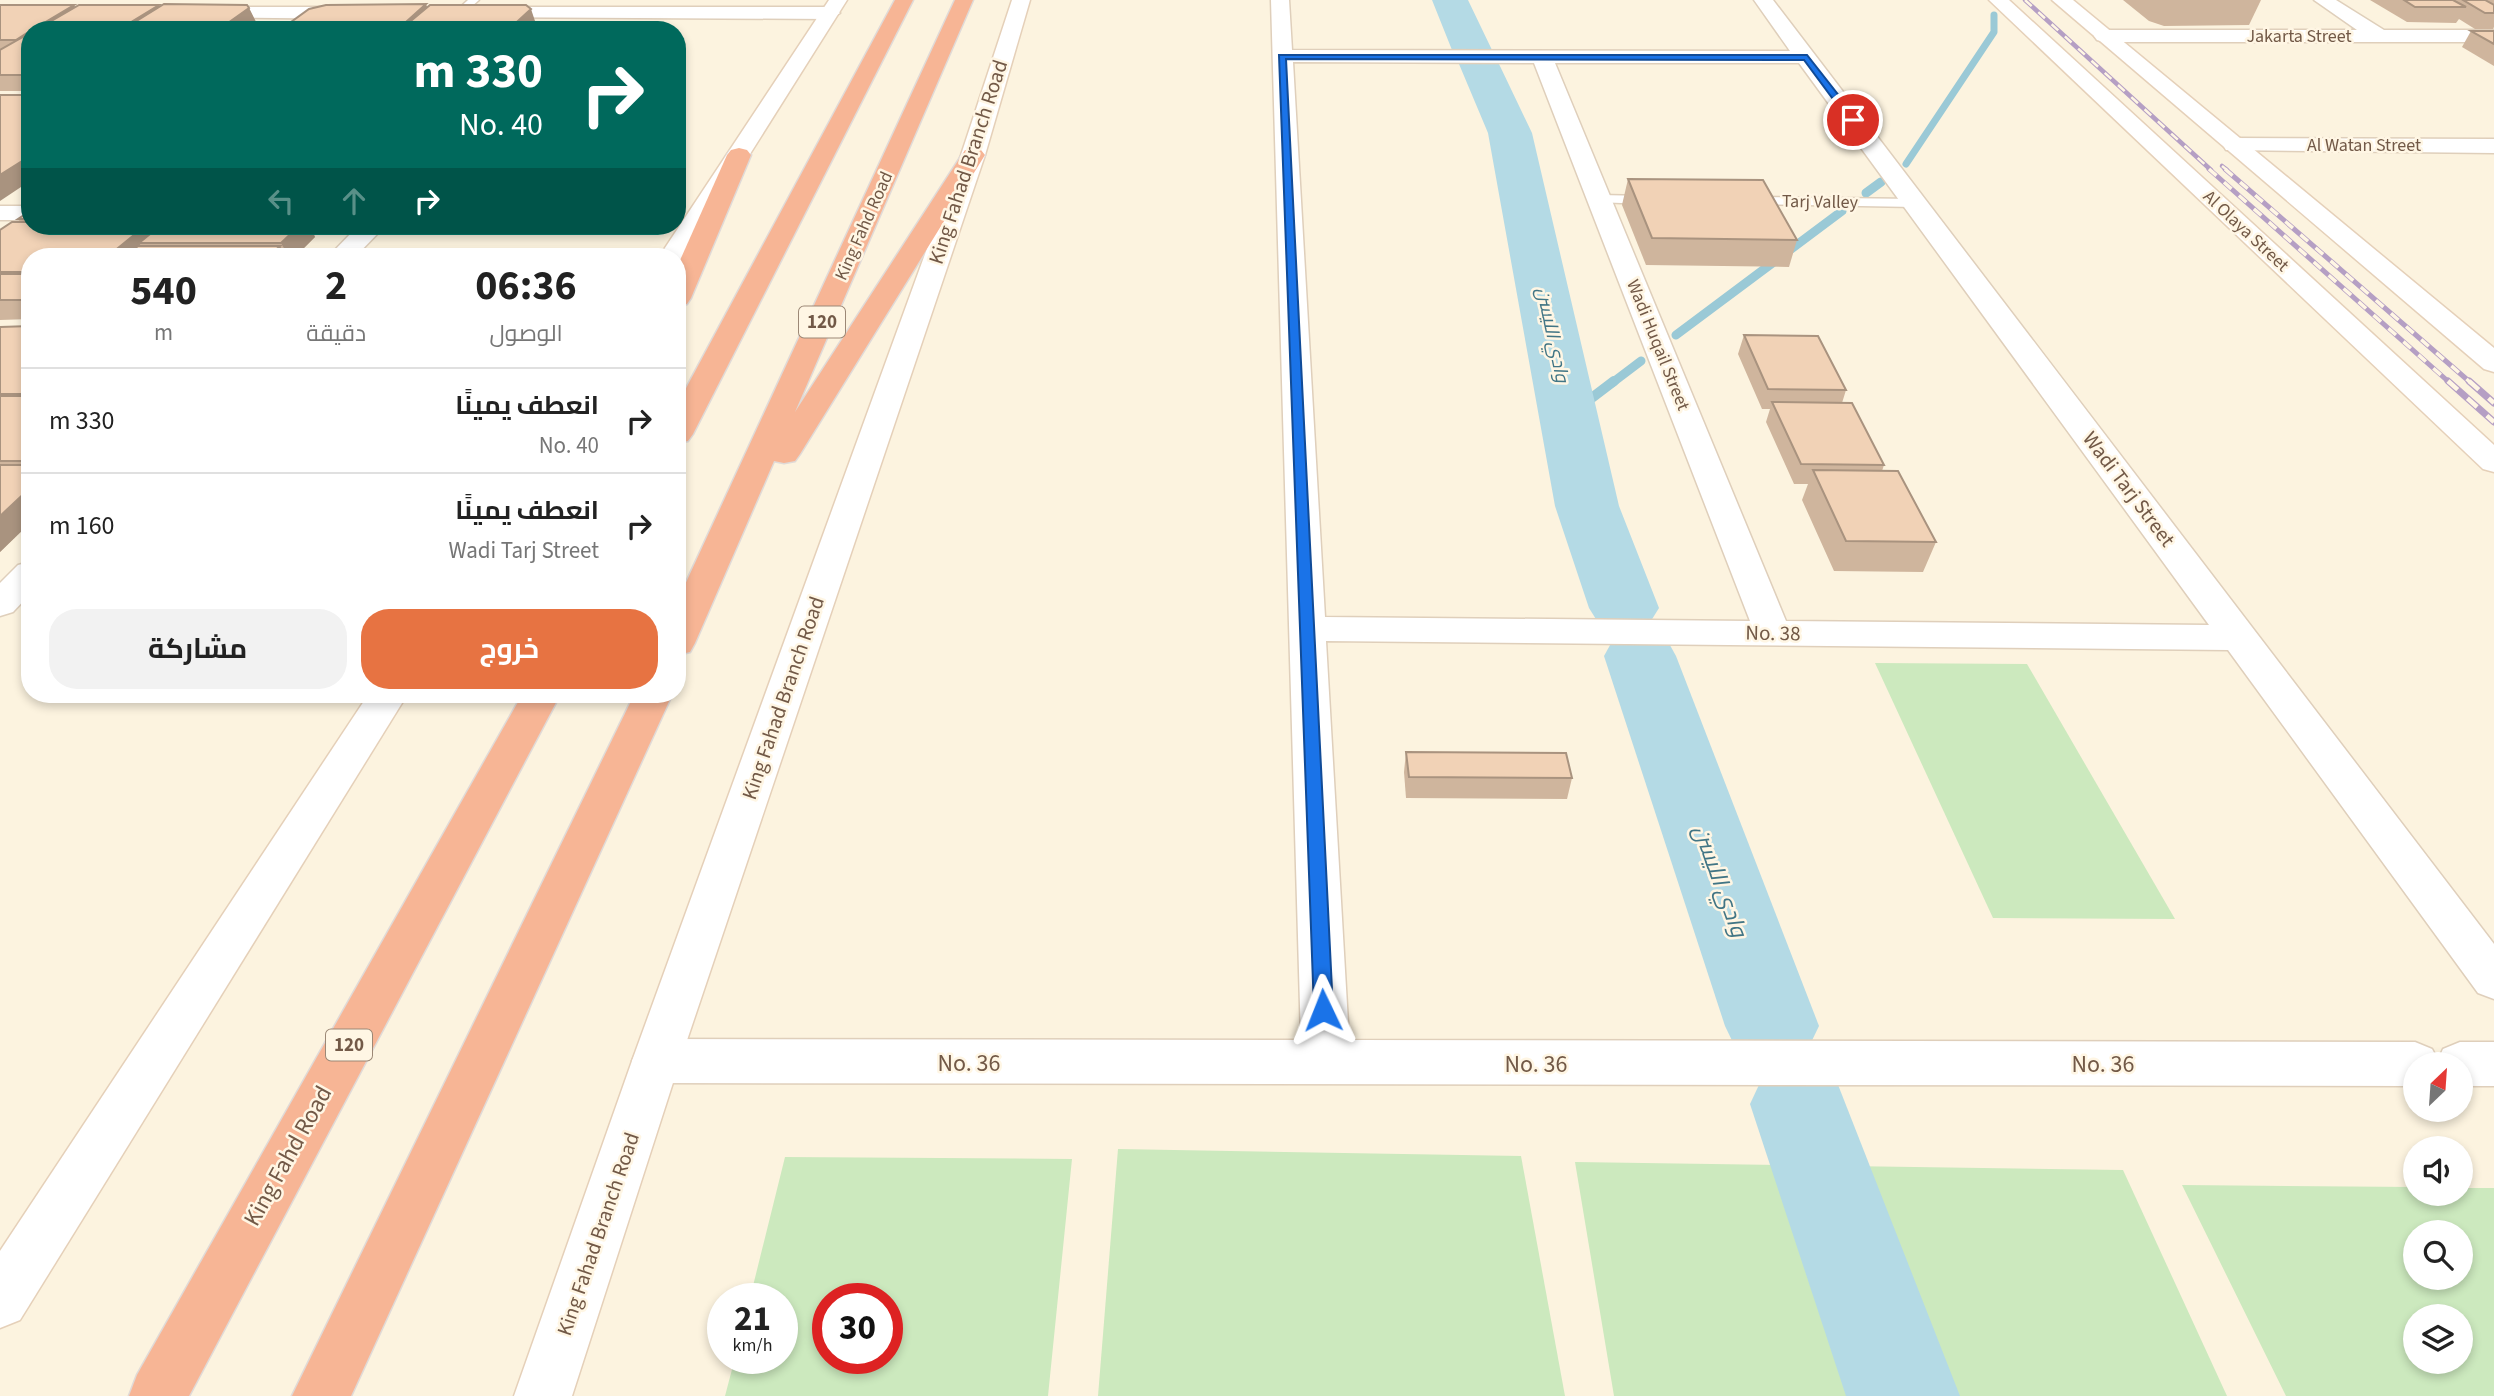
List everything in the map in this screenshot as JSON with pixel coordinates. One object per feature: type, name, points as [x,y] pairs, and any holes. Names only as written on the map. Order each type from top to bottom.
[{"type":"highway","points":[[686,416],[904,0]]},
{"type":"highway","name":"King Fahd Road","points":[[686,624],[964,0]]},
{"type":"highway","points":[[686,278],[739,155]]},
{"type":"highway","points":[[714,565],[973,155]]},
{"type":"highway","points":[[327,1387],[649,703]]},
{"type":"highway","name":"King Fahd Road","points":[[158,1396],[533,705]]},
{"type":"highway","points":[[152,1396],[185,1344]]},
{"type":"street","name":"King Fahad Branch Road","points":[[543,1396],[656,1062],[973,155],[1021,0]]},
{"type":"street","points":[[1280,0],[1326,1064]]},
{"type":"street","name":"Wadi Tarj Street","points":[[1763,0],[2494,979]]},
{"type":"street","name":"Al Olaya Street","points":[[1998,0],[2494,462]]},
{"type":"street","points":[[2061,0],[2494,363]]},
{"type":"street","points":[[2323,0],[2380,36]]},
{"type":"street","points":[[433,13],[467,7],[583,13],[834,7]]},
{"type":"street","points":[[678,248],[834,7]]},
{"type":"street","points":[[179,13],[382,13]]},
{"type":"street","points":[[293,21],[304,13]]},
{"type":"street","points":[[575,21],[583,13]]},
{"type":"street","name":"Jakarta Street","points":[[2104,36],[2494,36]]},
{"type":"street","points":[[1282,56],[1807,57]]},
{"type":"street","name":"Wadi Huqail Street","points":[[1542,57],[1773,633]]},
{"type":"street","name":"Al Watan Street","points":[[2234,145],[2494,146]]},
{"type":"street","points":[[0,213],[21,214]]},
{"type":"street","points":[[0,237],[21,221]]},
{"type":"street","points":[[350,248],[363,235]]},
{"type":"street","points":[[0,604],[21,582]]},
{"type":"street","name":"No. 38","points":[[1307,629],[2240,638]]},
{"type":"street","points":[[0,1300],[383,703]]},
{"type":"street","name":"No. 36","points":[[656,1062],[2403,1064]]},
{"type":"street","points":[[2473,1065],[2494,1065]]},
{"type":"lane","points":[[1600,199],[1668,200]]},
{"type":"lane","name":"Tarj Valley","points":[[1737,201],[1916,203]]},
{"type":"green space","points":[[1875,663],[2027,664],[2175,919],[1993,918]]},
{"type":"green space","points":[[1118,1149],[1521,1156],[1565,1396],[1098,1396]]},
{"type":"green space","points":[[785,1157],[1072,1159],[1048,1396],[725,1396],[731,1374],[798,1374],[798,1283],[754,1283]]},
{"type":"green space","points":[[1575,1162],[2123,1170],[2227,1396],[1614,1396]]},
{"type":"green space","points":[[2182,1185],[2403,1187],[2403,1206],[2473,1206],[2473,1188],[2494,1188],[2494,1396],[2286,1396]]},
{"type":"building","points":[[2404,0],[2453,0],[2466,7],[2415,7]]},
{"type":"building","points":[[2463,0],[2485,0],[2494,5],[2494,13],[2485,13]]},
{"type":"building","points":[[164,4],[247,5],[249,8],[231,21],[137,21]]},
{"type":"building","points":[[426,4],[407,21],[292,21],[309,9],[326,5]]},
{"type":"building","points":[[0,5],[74,5],[47,21],[21,21],[21,37],[16,40],[0,40]]},
{"type":"building","points":[[79,5],[159,5],[133,21],[51,21]]},
{"type":"building","points":[[430,5],[526,5],[531,9],[518,21],[411,21]]},
{"type":"building","points":[[2471,31],[2494,31],[2494,44]]},
{"type":"building","points":[[21,38],[21,75],[0,75],[0,50]]},
{"type":"building","points":[[0,95],[21,95],[21,162],[0,175]]},
{"type":"building","points":[[1628,179],[1763,180],[1797,240],[1652,238]]},
{"type":"building","points":[[12,222],[21,222],[21,235],[134,235],[118,248],[21,248],[21,272],[0,272],[0,230]]},
{"type":"building","points":[[149,235],[289,235],[281,243],[139,243]]},
{"type":"building","points":[[138,246],[280,246],[278,248],[135,248]]},
{"type":"building","points":[[0,274],[21,274],[21,300],[0,300]]},
{"type":"building","points":[[21,326],[21,394],[0,394],[0,327]]},
{"type":"building","points":[[1744,335],[1818,336],[1846,390],[1768,389]]},
{"type":"building","points":[[0,396],[21,396],[21,461],[0,461]]},
{"type":"building","points":[[1772,402],[1852,403],[1884,465],[1801,464]]},
{"type":"building","points":[[0,465],[21,465],[21,496],[0,516]]},
{"type":"building","points":[[1813,470],[1898,471],[1936,542],[1846,541]]},
{"type":"building","points":[[1406,752],[1566,753],[1572,778],[1409,777]]},
{"type":"waterway","name":"وادي الليسن","points":[[1450,0],[1472,50]]},
{"type":"waterway","points":[[1906,164],[1994,32],[1994,15]]},
{"type":"waterway","name":"وادي الليسن","points":[[1479,64],[1510,133],[1587,506],[1624,608]]},
{"type":"waterway","points":[[1866,193],[1881,182]]},
{"type":"waterway","points":[[1676,335],[1842,211]]},
{"type":"waterway","points":[[1612,383],[1641,361]]},
{"type":"waterway","points":[[1568,416],[1614,381]]},
{"type":"waterway","name":"وادي الليسن","points":[[1640,656],[1772,1026]]},
{"type":"waterway","name":"وادي الليسن","points":[[1799,1104],[1903,1396]]},
{"type":"railway","points":[[2025,0],[2211,170]]},
{"type":"railway","points":[[2222,166],[2227,170]]},
{"type":"railway","points":[[2209,169],[2450,383]]},
{"type":"railway","points":[[2225,169],[2471,383]]},
{"type":"railway","points":[[2448,381],[2494,422]]},
{"type":"railway","points":[[2469,381],[2494,403]]},
{"type":"route","points":[[1323,1010],[1282,56],[1807,57],[1853,120]]}]
